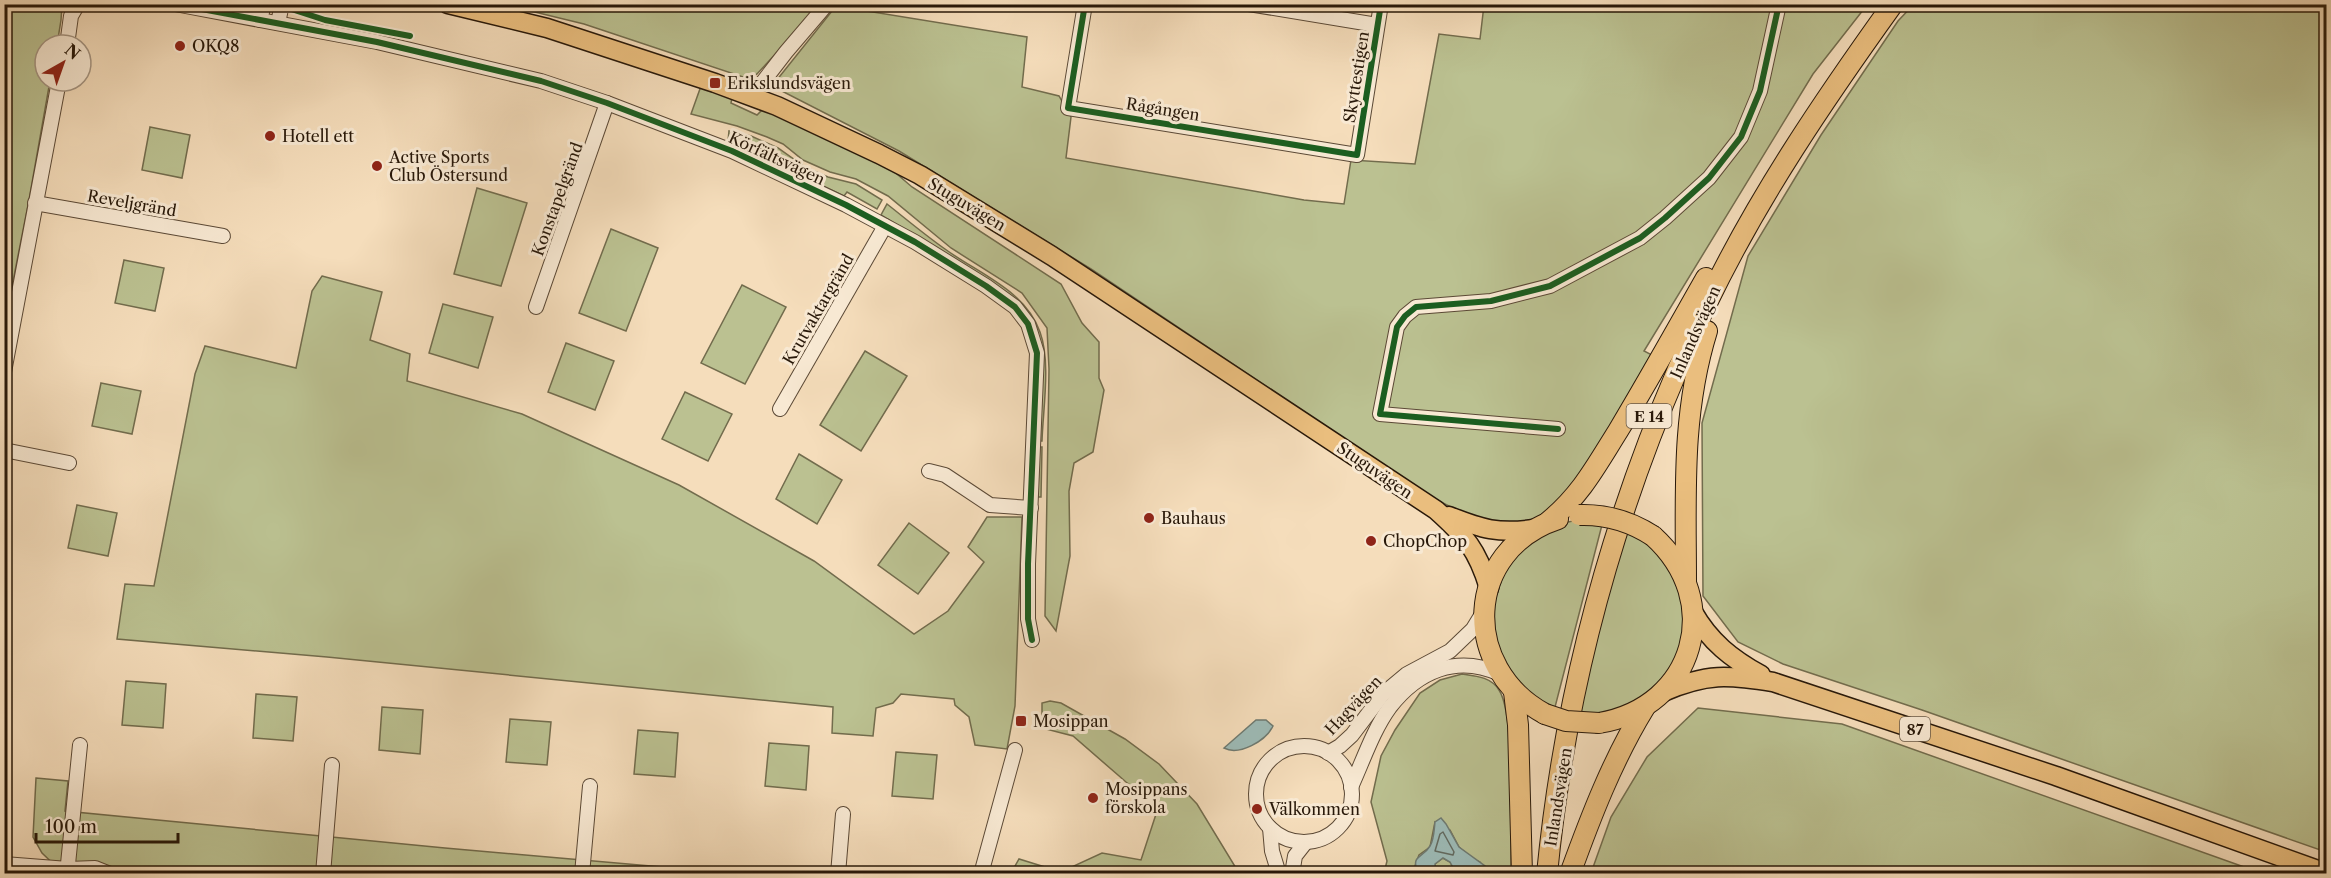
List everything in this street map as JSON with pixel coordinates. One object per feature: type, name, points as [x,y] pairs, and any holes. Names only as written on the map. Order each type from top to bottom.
[{"type":"highway","name":"Inlandsvägen","points":[[1539,873],[1555,758],[1581,639],[1607,541],[1645,426],[1707,285],[1745,214],[1839,59],[1879,4]]},
{"type":"highway","name":"Inlandsvägen","points":[[1547,873],[1564,757],[1586,639],[1612,545],[1652,431],[1706,304],[1774,179],[1893,4]]},
{"type":"highway","points":[[1741,239],[1715,304],[1699,355],[1690,397],[1685,482],[1686,582],[1693,612],[1693,627],[1687,655],[1681,669],[1664,692],[1645,707],[1623,718],[1599,723],[1566,721],[1545,714],[1514,692],[1500,674],[1487,644],[1484,611],[1489,588],[1506,554],[1571,502],[1587,483],[1745,214]]},
{"type":"highway","points":[[1541,526],[1579,515],[1605,516],[1630,523],[1653,536],[1673,557],[1686,582]]},
{"type":"highway","points":[[1514,692],[1518,725],[1522,873]]},
{"type":"highway","points":[[1570,873],[1596,802],[1626,738],[1645,707]]},
{"type":"main road","name":"Stuguvägen","points":[[448,4],[547,28],[752,96],[920,175],[1089,280],[1436,510],[1473,548],[1489,588]]},
{"type":"main road","name":"Stuguvägen","points":[[1436,510],[1481,529],[1509,531],[1541,526]]},
{"type":"main road","points":[[1693,612],[1702,628],[1726,654],[1773,682]]},
{"type":"main road","points":[[1664,692],[1688,681],[1712,676],[1736,676],[1773,682]]},
{"type":"main road","name":"87","points":[[1773,682],[2056,776],[2326,873]]},
{"type":"street","points":[[69,33],[71,16],[78,4]]},
{"type":"street","name":"Körfältsvägen","points":[[175,4],[456,59],[541,81],[607,103],[732,151],[846,205],[950,262],[1015,307],[1028,324],[1037,353],[1028,619],[1032,640]]},
{"type":"street","points":[[260,20],[264,4]]},
{"type":"street","points":[[278,23],[282,4]]},
{"type":"street","points":[[752,96],[827,4]]},
{"type":"street","name":"Rågången","points":[[1085,4],[1068,108],[1357,155]]},
{"type":"street","points":[[1249,4],[1377,25]]},
{"type":"street","name":"Skyttestigen","points":[[1357,155],[1381,4]]},
{"type":"street","points":[[1558,429],[1380,414],[1397,327],[1416,307],[1491,301],[1550,286],[1640,237],[1665,218],[1709,178],[1741,137],[1760,91],[1779,4]]},
{"type":"street","points":[[4,372],[58,93]]},
{"type":"street","name":"Konstapelgränd","points":[[536,307],[607,103]]},
{"type":"street","name":"Reveljgränd","points":[[35,203],[223,236]]},
{"type":"street","name":"Krutvaktargränd","points":[[780,409],[885,226]]},
{"type":"street","points":[[4,450],[69,463]]},
{"type":"street","points":[[929,471],[945,475],[990,506],[1031,508]]},
{"type":"street","name":"Hagvägen","points":[[1328,753],[1352,735],[1383,694],[1407,674],[1450,651],[1473,629],[1484,611]]},
{"type":"street","name":"Hagvägen","points":[[1351,787],[1389,708],[1426,675],[1456,664],[1479,666],[1500,674]]},
{"type":"street","points":[[67,871],[80,745]]},
{"type":"street","points":[[1299,746],[1321,749],[1335,757],[1345,768],[1351,787],[1351,804],[1343,822],[1329,835],[1306,842],[1285,838],[1270,828],[1259,810],[1256,795],[1258,778],[1268,761],[1281,751],[1299,746]]},
{"type":"street","points":[[981,873],[1015,750]]},
{"type":"street","points":[[323,873],[332,765]]},
{"type":"street","points":[[582,873],[590,786]]},
{"type":"street","points":[[838,873],[843,814]]},
{"type":"street","points":[[1270,828],[1272,851],[1279,873]]},
{"type":"street","points":[[1292,873],[1295,856],[1306,842]]},
{"type":"street","points":[[4,864],[67,871],[95,868],[110,873]]},
{"type":"green space","points":[[1914,4],[2326,5],[2326,852],[1922,710],[1783,664],[1738,642],[1703,596],[1702,423],[1748,256],[1821,135],[1898,21]]},
{"type":"green space","points":[[5,5],[62,5],[59,33],[33,33],[33,93],[48,93],[5,322]]},
{"type":"green space","points":[[506,5],[820,5],[757,74],[749,79],[584,24]]},
{"type":"green space","points":[[1484,5],[1867,5],[1813,74],[1644,351],[1652,355],[1585,480],[1537,522],[1489,526],[1433,498],[1091,269],[899,151],[772,86],[836,6],[1027,37],[1022,87],[1059,96],[1071,117],[1066,158],[1304,200],[1344,204],[1351,160],[1415,164],[1439,34],[1480,39]]},
{"type":"green space","points":[[701,86],[732,98],[731,103],[757,115],[763,109],[891,169],[912,187],[1061,284],[1082,323],[1099,342],[1099,378],[1104,390],[1093,452],[1074,463],[1069,491],[1070,556],[1056,631],[1045,616],[1049,369],[1047,328],[1022,293],[951,248],[888,196],[856,179],[830,172],[803,160],[783,144],[767,137],[737,126],[691,114]]},
{"type":"green space","points":[[150,127],[190,135],[182,178],[142,170]]},
{"type":"green space","points":[[729,131],[751,136],[778,148],[805,167],[828,177],[856,184],[882,200],[877,209],[847,192],[844,196],[728,141]]},
{"type":"green space","points":[[477,188],[527,203],[501,286],[454,274]]},
{"type":"green space","points":[[887,204],[938,244],[1000,284],[1024,305],[1033,317],[1040,332],[1045,357],[1046,386],[1042,441],[1039,441],[1037,333],[924,241],[881,215]]},
{"type":"green space","points":[[611,229],[658,248],[626,331],[579,313]]},
{"type":"green space","points":[[124,260],[164,268],[155,311],[115,303]]},
{"type":"green space","points":[[322,276],[382,292],[370,340],[410,354],[407,381],[522,414],[679,485],[814,561],[914,634],[948,611],[984,562],[968,547],[987,517],[1022,517],[1015,706],[1007,749],[975,745],[969,717],[955,705],[954,699],[901,694],[893,703],[876,708],[873,736],[832,733],[833,707],[327,657],[117,639],[125,584],[154,586],[195,374],[205,346],[296,368],[312,291]]},
{"type":"green space","points":[[742,285],[786,307],[745,384],[701,363]]},
{"type":"green space","points":[[443,304],[493,317],[478,368],[429,353]]},
{"type":"green space","points":[[566,343],[614,361],[595,410],[548,392]]},
{"type":"green space","points":[[865,351],[907,376],[861,451],[820,425]]},
{"type":"green space","points":[[101,383],[141,391],[132,434],[92,426]]},
{"type":"green space","points":[[685,392],[732,414],[708,461],[662,439]]},
{"type":"green space","points":[[1039,447],[1042,447],[1041,497],[1038,497]]},
{"type":"green space","points":[[799,454],[842,480],[817,524],[776,499]]},
{"type":"green space","points":[[77,505],[117,513],[108,556],[68,548]]},
{"type":"green space","points":[[1573,521],[1603,521],[1554,711],[1506,674],[1489,616],[1509,559],[1558,524]]},
{"type":"green space","points":[[909,523],[949,553],[918,594],[878,565]]},
{"type":"green space","points":[[1625,527],[1661,552],[1686,606],[1682,650],[1658,687],[1621,711],[1577,717]]},
{"type":"green space","points":[[1462,674],[1492,682],[1499,690],[1504,704],[1510,750],[1511,873],[1482,873],[1485,870],[1480,862],[1459,847],[1450,830],[1435,822],[1430,847],[1419,855],[1415,866],[1418,873],[1384,873],[1387,861],[1371,802],[1381,756],[1420,693],[1440,680]]},
{"type":"green space","points":[[126,681],[166,684],[163,728],[122,725]]},
{"type":"green space","points":[[256,694],[297,697],[293,741],[253,738]]},
{"type":"green space","points":[[1050,701],[1061,703],[1125,739],[1159,764],[1197,804],[1239,873],[1011,873],[1019,859],[1061,872],[1102,853],[1141,860],[1159,805],[1126,782],[1073,736],[1042,728],[1042,703]]},
{"type":"green space","points":[[382,707],[423,710],[420,754],[379,750]]},
{"type":"green space","points":[[1698,708],[1842,724],[2261,873],[1591,873],[1611,817],[1647,757]]},
{"type":"green space","points":[[510,719],[551,722],[547,765],[506,762]]},
{"type":"green space","points":[[638,730],[678,733],[675,777],[634,774]]},
{"type":"green space","points":[[769,743],[809,746],[806,790],[765,786]]},
{"type":"green space","points":[[896,752],[937,755],[933,799],[892,796]]},
{"type":"green space","points":[[36,778],[68,781],[65,811],[731,873],[63,873],[42,853],[33,837]]},
{"type":"green space","points":[[1443,858],[1450,862],[1456,873],[1436,873],[1435,864]]},
{"type":"water","points":[[1256,720],[1266,720],[1273,726],[1270,732],[1252,746],[1244,749],[1224,748]]},
{"type":"water","points":[[1441,818],[1459,847],[1485,866],[1482,873],[1456,873],[1450,862],[1443,858],[1435,864],[1436,873],[1418,873],[1416,860],[1430,846],[1435,822]]},
{"type":"cycle path","points":[[175,4],[377,42],[541,81],[607,103],[732,151],[846,205],[915,242],[986,286],[1015,307],[1028,324],[1037,353],[1028,564],[1028,619],[1032,640]]},
{"type":"cycle path","points":[[276,4],[325,20],[410,36]]},
{"type":"cycle path","points":[[1085,4],[1068,108],[1357,155],[1381,4]]},
{"type":"cycle path","points":[[1558,429],[1380,414],[1397,327],[1416,307],[1491,301],[1550,286],[1640,238],[1665,218],[1709,178],[1741,137],[1760,91],[1779,4]]},
{"type":"place","name":"OKQ8","points":[[180,46]]},
{"type":"place","name":"Erikslundsvägen","points":[[715,83]]},
{"type":"place","name":"Hotell ett","points":[[270,136]]},
{"type":"place","name":"Active Sports Club Östersund","points":[[377,166]]},
{"type":"place","name":"Bauhaus","points":[[1149,518]]},
{"type":"place","name":"ChopChop","points":[[1371,541]]},
{"type":"place","name":"Mosippan","points":[[1021,721]]},
{"type":"place","name":"Mosippans förskola","points":[[1093,798]]},
{"type":"place","name":"Välkommen","points":[[1257,809]]}]
